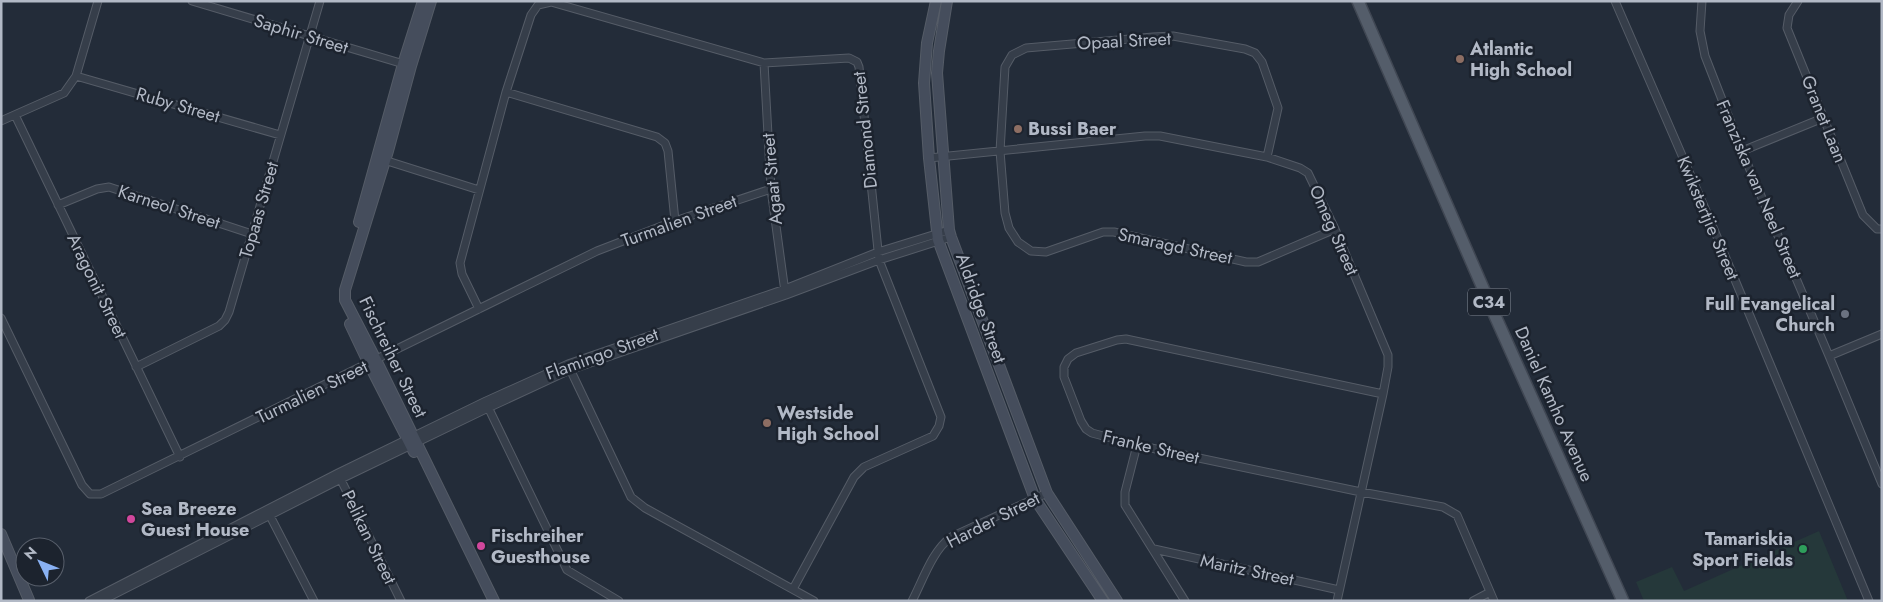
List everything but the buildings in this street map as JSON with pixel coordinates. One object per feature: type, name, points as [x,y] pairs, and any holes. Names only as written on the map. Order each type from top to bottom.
[{"type":"main road","name":"Daniel Kamho Avenue","points":[[1358,1],[1496,318],[1623,601]]},
{"type":"street","points":[[1,121],[64,93],[76,76],[98,1]]},
{"type":"street","name":"Saphir Street","points":[[192,1],[407,65]]},
{"type":"street","name":"Topaas Street","points":[[136,367],[219,326],[230,312],[320,1]]},
{"type":"street","name":"Fischreiher Street","points":[[423,1],[381,159],[340,288],[340,301],[494,601]]},
{"type":"street","name":"Fischreiher Street","points":[[407,65],[431,1]]},
{"type":"street","name":"Aldridge Street","points":[[936,1],[924,62],[929,158],[938,236],[1035,499],[1103,601]]},
{"type":"street","name":"Aldridge Street","points":[[947,1],[937,73],[950,233],[1047,493],[1117,601]]},
{"type":"street","name":"Kwikstertjie Street","points":[[1615,1],[1710,220],[1869,601]]},
{"type":"street","name":"Franziska van Neel Street","points":[[1702,1],[1700,31],[1705,56],[1742,151],[1830,356],[1882,484]]},
{"type":"street","name":"Granet Laan","points":[[1798,1],[1789,15],[1787,28],[1863,215],[1877,229],[1882,229]]},
{"type":"street","name":"Diamond Street","points":[[479,309],[462,274],[460,263],[506,92],[531,15],[538,5],[551,2],[764,63],[849,58],[856,62],[859,67],[879,256],[941,417],[940,426],[933,436],[864,467],[854,477],[793,589]]},
{"type":"street","name":"Opaal Street","points":[[1000,152],[1005,67],[1012,55],[1026,48],[1173,36],[1245,49],[1255,53],[1262,62],[1278,108],[1267,157]]},
{"type":"street","name":"Agaat Street","points":[[764,63],[771,189],[785,292]]},
{"type":"street","name":"Ruby Street","points":[[76,76],[280,135]]},
{"type":"street","points":[[506,92],[657,136],[665,143],[668,151],[675,221]]},
{"type":"street","name":"Aragonit Street","points":[[15,115],[180,457]]},
{"type":"street","points":[[1742,151],[1823,118]]},
{"type":"street","name":"Omeg Street","points":[[929,158],[1160,136],[1267,157],[1300,168],[1308,173],[1335,229],[1388,355],[1388,367],[1383,394],[1337,601]]},
{"type":"street","name":"Smaragd Street","points":[[1000,152],[1005,213],[1009,228],[1018,242],[1031,250],[1046,252],[1103,232],[1114,232],[1246,262],[1258,262],[1335,229]]},
{"type":"street","points":[[381,159],[479,190]]},
{"type":"street","name":"Karneol Street","points":[[58,205],[98,189],[109,187],[252,234]]},
{"type":"street","name":"Turmalien Street","points":[[1,318],[82,486],[93,495],[102,494],[597,251],[675,221],[771,189]]},
{"type":"street","name":"Flamingo Street","points":[[269,513],[339,476],[487,404],[569,367],[785,292],[879,256],[950,233]]},
{"type":"street","points":[[1830,356],[1882,334]]},
{"type":"street","name":"Franke Street","points":[[1383,394],[1126,339],[1076,353],[1068,359],[1064,367],[1064,377],[1086,429],[1092,434],[1360,492],[1443,507],[1452,512],[1462,525],[1494,601]]},
{"type":"street","points":[[569,367],[631,497],[645,508],[814,601]]},
{"type":"street","points":[[487,404],[567,570],[619,601]]},
{"type":"street","name":"Fischreiher Street","points":[[412,441],[487,601]]},
{"type":"street","points":[[1137,445],[1125,492],[1126,505],[1185,601]]},
{"type":"street","name":"Pelikan Street","points":[[339,476],[400,601]]},
{"type":"street","name":"Harder Street","points":[[912,601],[944,542],[951,537],[1047,493]]},
{"type":"street","points":[[89,601],[269,513]]},
{"type":"street","points":[[101,601],[269,513]]},
{"type":"street","points":[[269,513],[314,601]]},
{"type":"street","points":[[1,534],[29,600]]},
{"type":"street","points":[[1,550],[19,586],[29,600]]},
{"type":"street","name":"Maritz Street","points":[[1154,550],[1339,590]]},
{"type":"street","points":[[1473,601],[1490,592]]},
{"type":"shaded area","name":"Tamariskia Sport Fields","points":[[1819,531],[1848,601],[1644,601],[1636,582],[1672,567],[1684,591]]},
{"type":"place","name":"Atlantic High School","points":[[1460,59]]},
{"type":"place","name":"Bussi Baer","points":[[1018,129]]},
{"type":"place","name":"Full Evangelical Church","points":[[1845,314]]},
{"type":"place","name":"Westside High School","points":[[767,423]]},
{"type":"place","name":"Sea Breeze Guest House","points":[[131,519]]},
{"type":"place","name":"Fischreiher Guesthouse","points":[[481,546]]},
{"type":"place","name":"Tamariskia Sport Fields","points":[[1803,549]]}]
